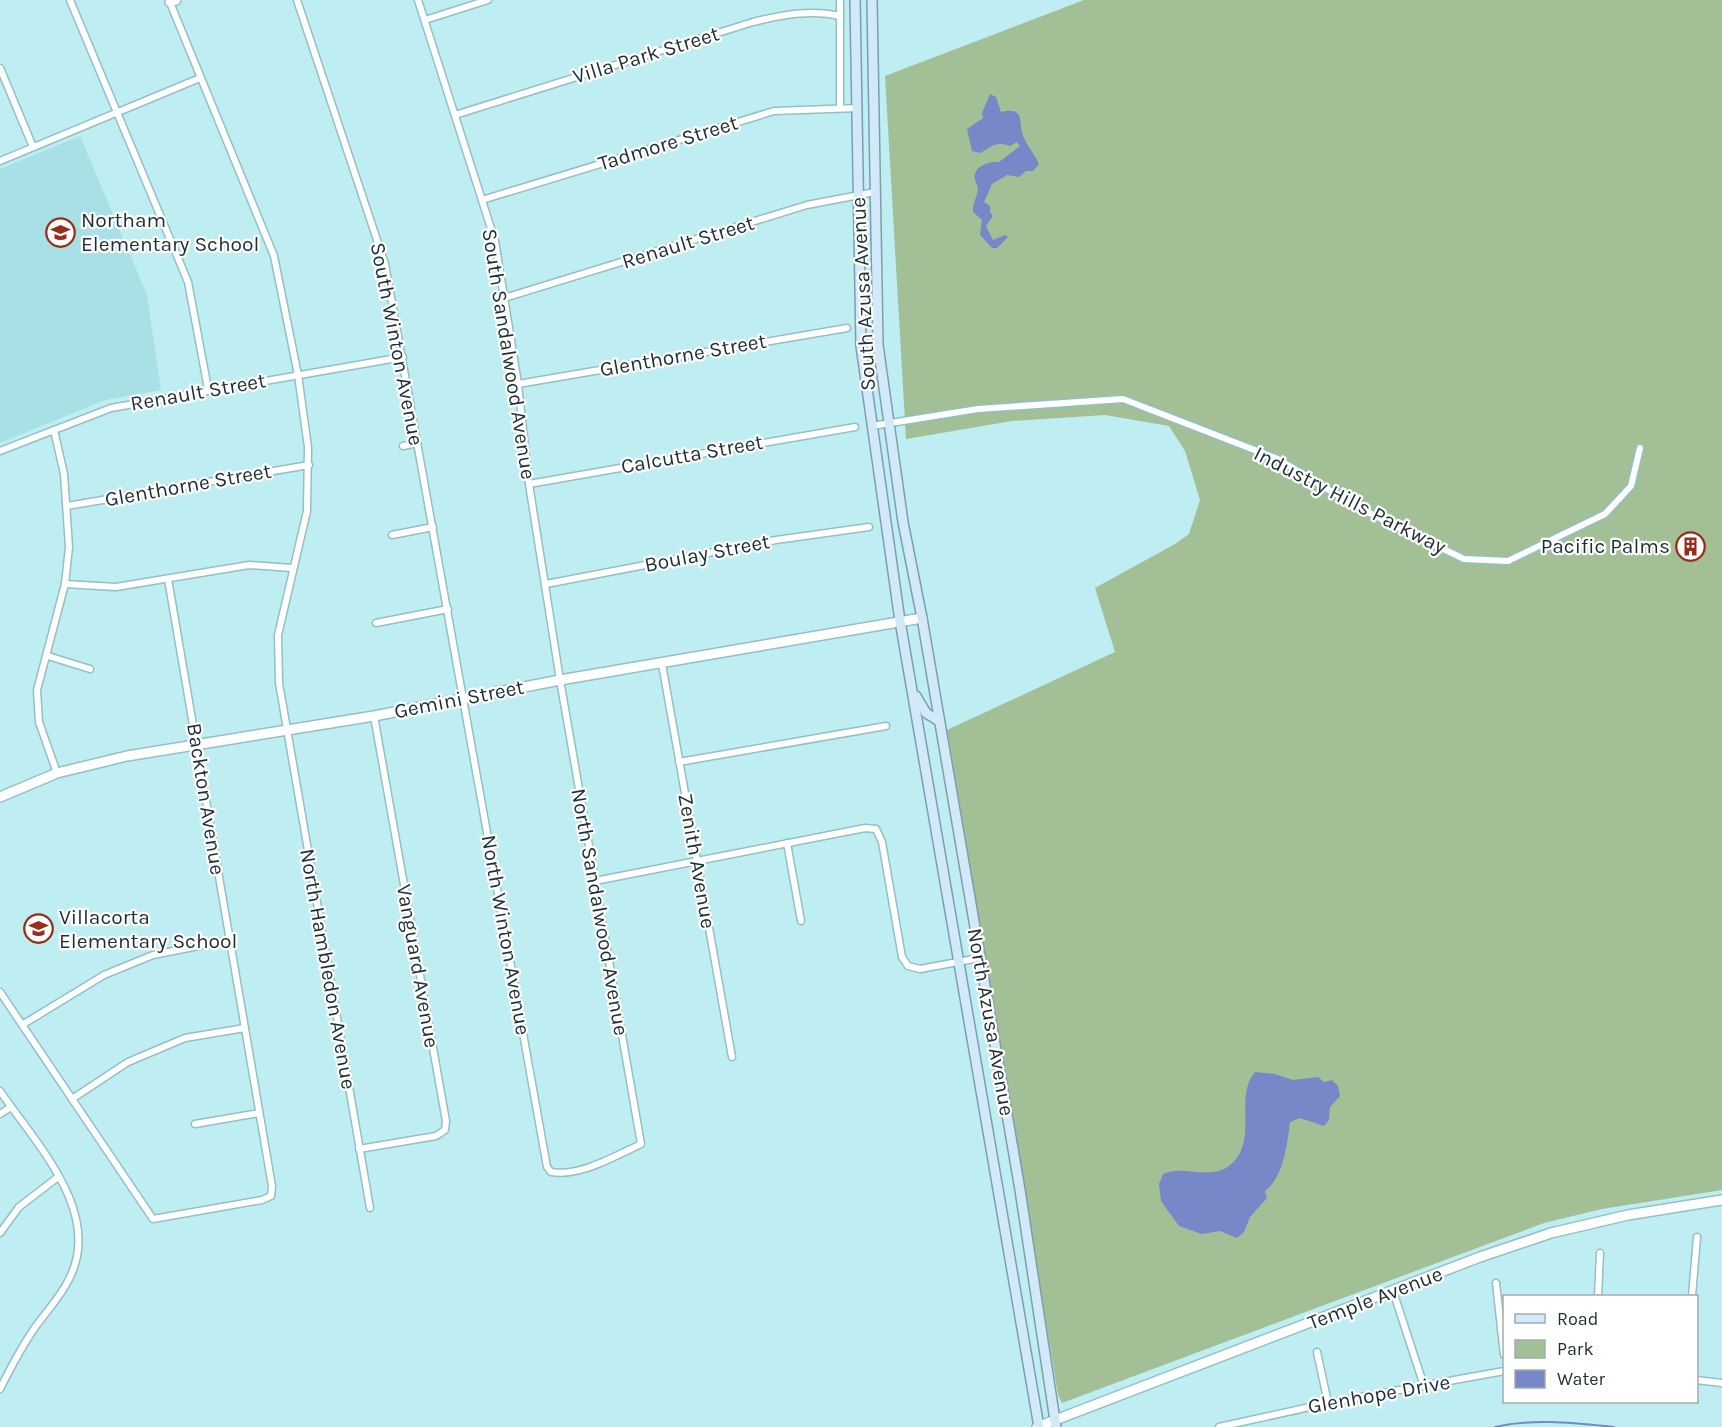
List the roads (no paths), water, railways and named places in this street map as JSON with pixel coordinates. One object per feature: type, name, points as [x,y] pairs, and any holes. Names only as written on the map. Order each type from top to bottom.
[{"type":"main road","name":"South Azusa Avenue","points":[[855,0],[861,338],[900,621]]},
{"type":"main road","name":"South Azusa Avenue","points":[[872,0],[878,345],[903,522],[922,618]]},
{"type":"main road","name":"North Azusa Avenue","points":[[922,618],[1020,1190],[1055,1424]]},
{"type":"main road","name":"North Azusa Avenue","points":[[900,621],[1038,1427]]},
{"type":"main road","points":[[912,688],[926,713],[939,721]]},
{"type":"street","points":[[70,0],[188,282],[208,389]]},
{"type":"street","name":"South Winton Avenue","points":[[297,0],[385,264],[464,697]]},
{"type":"street","name":"South Sandalwood Avenue","points":[[418,0],[495,241],[518,384],[529,484],[560,680]]},
{"type":"street","points":[[425,20],[488,0]]},
{"type":"street","points":[[840,0],[840,107]]},
{"type":"street","name":"North Hambledon Avenue","points":[[172,1],[200,78],[274,256],[298,375],[309,465],[307,511],[278,635],[279,683],[370,1208]]},
{"type":"street","name":"Villa Park Street","points":[[455,115],[753,22],[800,13],[828,13],[840,16]]},
{"type":"street","points":[[0,68],[33,147]]},
{"type":"street","points":[[0,161],[200,78]]},
{"type":"street","name":"Tadmore Street","points":[[482,200],[774,111],[858,108]]},
{"type":"street","name":"Renault Street","points":[[504,298],[807,205],[875,192]]},
{"type":"street","name":"Glenthorne Street","points":[[518,384],[847,328]]},
{"type":"street","name":"Renault Street","points":[[0,451],[111,408],[208,389],[403,357]]},
{"type":"street","name":"Industry Hills Parkway","points":[[872,426],[978,410],[1123,399],[1278,459],[1357,507],[1464,559],[1508,561],[1605,514],[1630,486],[1640,448]]},
{"type":"street","name":"Calcutta Street","points":[[529,484],[798,435],[855,427]]},
{"type":"street","points":[[54,430],[64,474],[69,547],[65,584],[38,690],[39,722],[57,773]]},
{"type":"street","points":[[403,446],[417,443]]},
{"type":"street","name":"Glenthorne Street","points":[[67,506],[309,465]]},
{"type":"street","points":[[392,535],[433,527]]},
{"type":"street","name":"Boulay Street","points":[[546,584],[776,540],[869,527]]},
{"type":"street","points":[[65,584],[116,587],[249,565],[292,568]]},
{"type":"street","name":"Backton Avenue","points":[[72,1099],[153,1219],[262,1200],[271,1196],[272,1186],[168,579]]},
{"type":"street","points":[[376,623],[448,609]]},
{"type":"street","name":"Gemini Street","points":[[0,797],[57,773],[127,756],[374,716],[464,697],[922,618]]},
{"type":"street","points":[[48,656],[90,669]]},
{"type":"street","name":"Zenith Avenue","points":[[662,664],[732,1057]]},
{"type":"street","name":"North Sandalwood Avenue","points":[[560,680],[641,1144]]},
{"type":"street","name":"North Winton Avenue","points":[[464,697],[547,1167],[551,1172],[560,1174],[598,1164],[641,1144]]},
{"type":"street","name":"Vanguard Avenue","points":[[359,1149],[436,1136],[445,1130],[446,1121],[374,716]]},
{"type":"street","points":[[679,762],[886,726]]},
{"type":"street","points":[[595,881],[697,859],[865,828],[876,829],[882,842],[902,957],[908,966],[920,969],[979,958]]},
{"type":"street","points":[[787,843],[801,921]]},
{"type":"street","points":[[22,1025],[104,975],[153,955],[229,940]]},
{"type":"street","points":[[0,992],[72,1099],[128,1062],[185,1038],[245,1028]]},
{"type":"street","points":[[0,1091],[58,1177],[74,1205],[78,1222],[77,1259],[68,1281],[28,1338],[0,1389]]},
{"type":"street","points":[[0,1114],[11,1107]]},
{"type":"street","points":[[195,1124],[259,1113]]},
{"type":"street","points":[[0,1233],[19,1207],[58,1177]]},
{"type":"street","name":"Temple Avenue","points":[[1038,1427],[1055,1424],[1480,1257],[1551,1233],[1628,1215],[1722,1200]]},
{"type":"street","points":[[1692,1295],[1697,1237]]},
{"type":"street","points":[[1598,1295],[1600,1253]]},
{"type":"street","points":[[1496,1283],[1503,1346]]},
{"type":"street","points":[[1393,1291],[1424,1386]]},
{"type":"street","points":[[1317,1352],[1328,1403]]},
{"type":"street","name":"Glenhope Drive","points":[[1219,1427],[1328,1403],[1503,1371]]},
{"type":"street","points":[[1698,1380],[1722,1383]]},
{"type":"water","points":[[990,94],[996,97],[1001,112],[1009,111],[1018,114],[1024,138],[1039,164],[1033,171],[1026,171],[1019,177],[1007,175],[992,184],[984,202],[990,206],[993,216],[986,226],[993,240],[1005,235],[1008,237],[997,248],[992,248],[980,235],[982,220],[973,212],[978,188],[975,179],[976,171],[989,163],[999,162],[1020,146],[1017,142],[1010,146],[994,145],[980,153],[972,151],[967,129],[983,118],[982,113]]},
{"type":"water","points":[[1255,1072],[1275,1074],[1293,1080],[1318,1077],[1324,1082],[1332,1080],[1338,1086],[1340,1096],[1330,1107],[1329,1120],[1324,1126],[1300,1118],[1290,1122],[1286,1150],[1276,1177],[1265,1191],[1267,1198],[1250,1217],[1244,1232],[1237,1238],[1220,1231],[1202,1234],[1179,1226],[1161,1201],[1159,1184],[1163,1174],[1171,1171],[1213,1172],[1229,1166],[1238,1156],[1243,1144],[1246,1094]]},
{"type":"waterway","points":[[1495,1427],[1540,1422],[1614,1427]]},
{"type":"place","name":"Northam Elementary School","points":[[60,232]]},
{"type":"place","name":"Pacific Palms","points":[[1691,546]]},
{"type":"place","name":"Villacorta Elementary School","points":[[38,929]]}]
